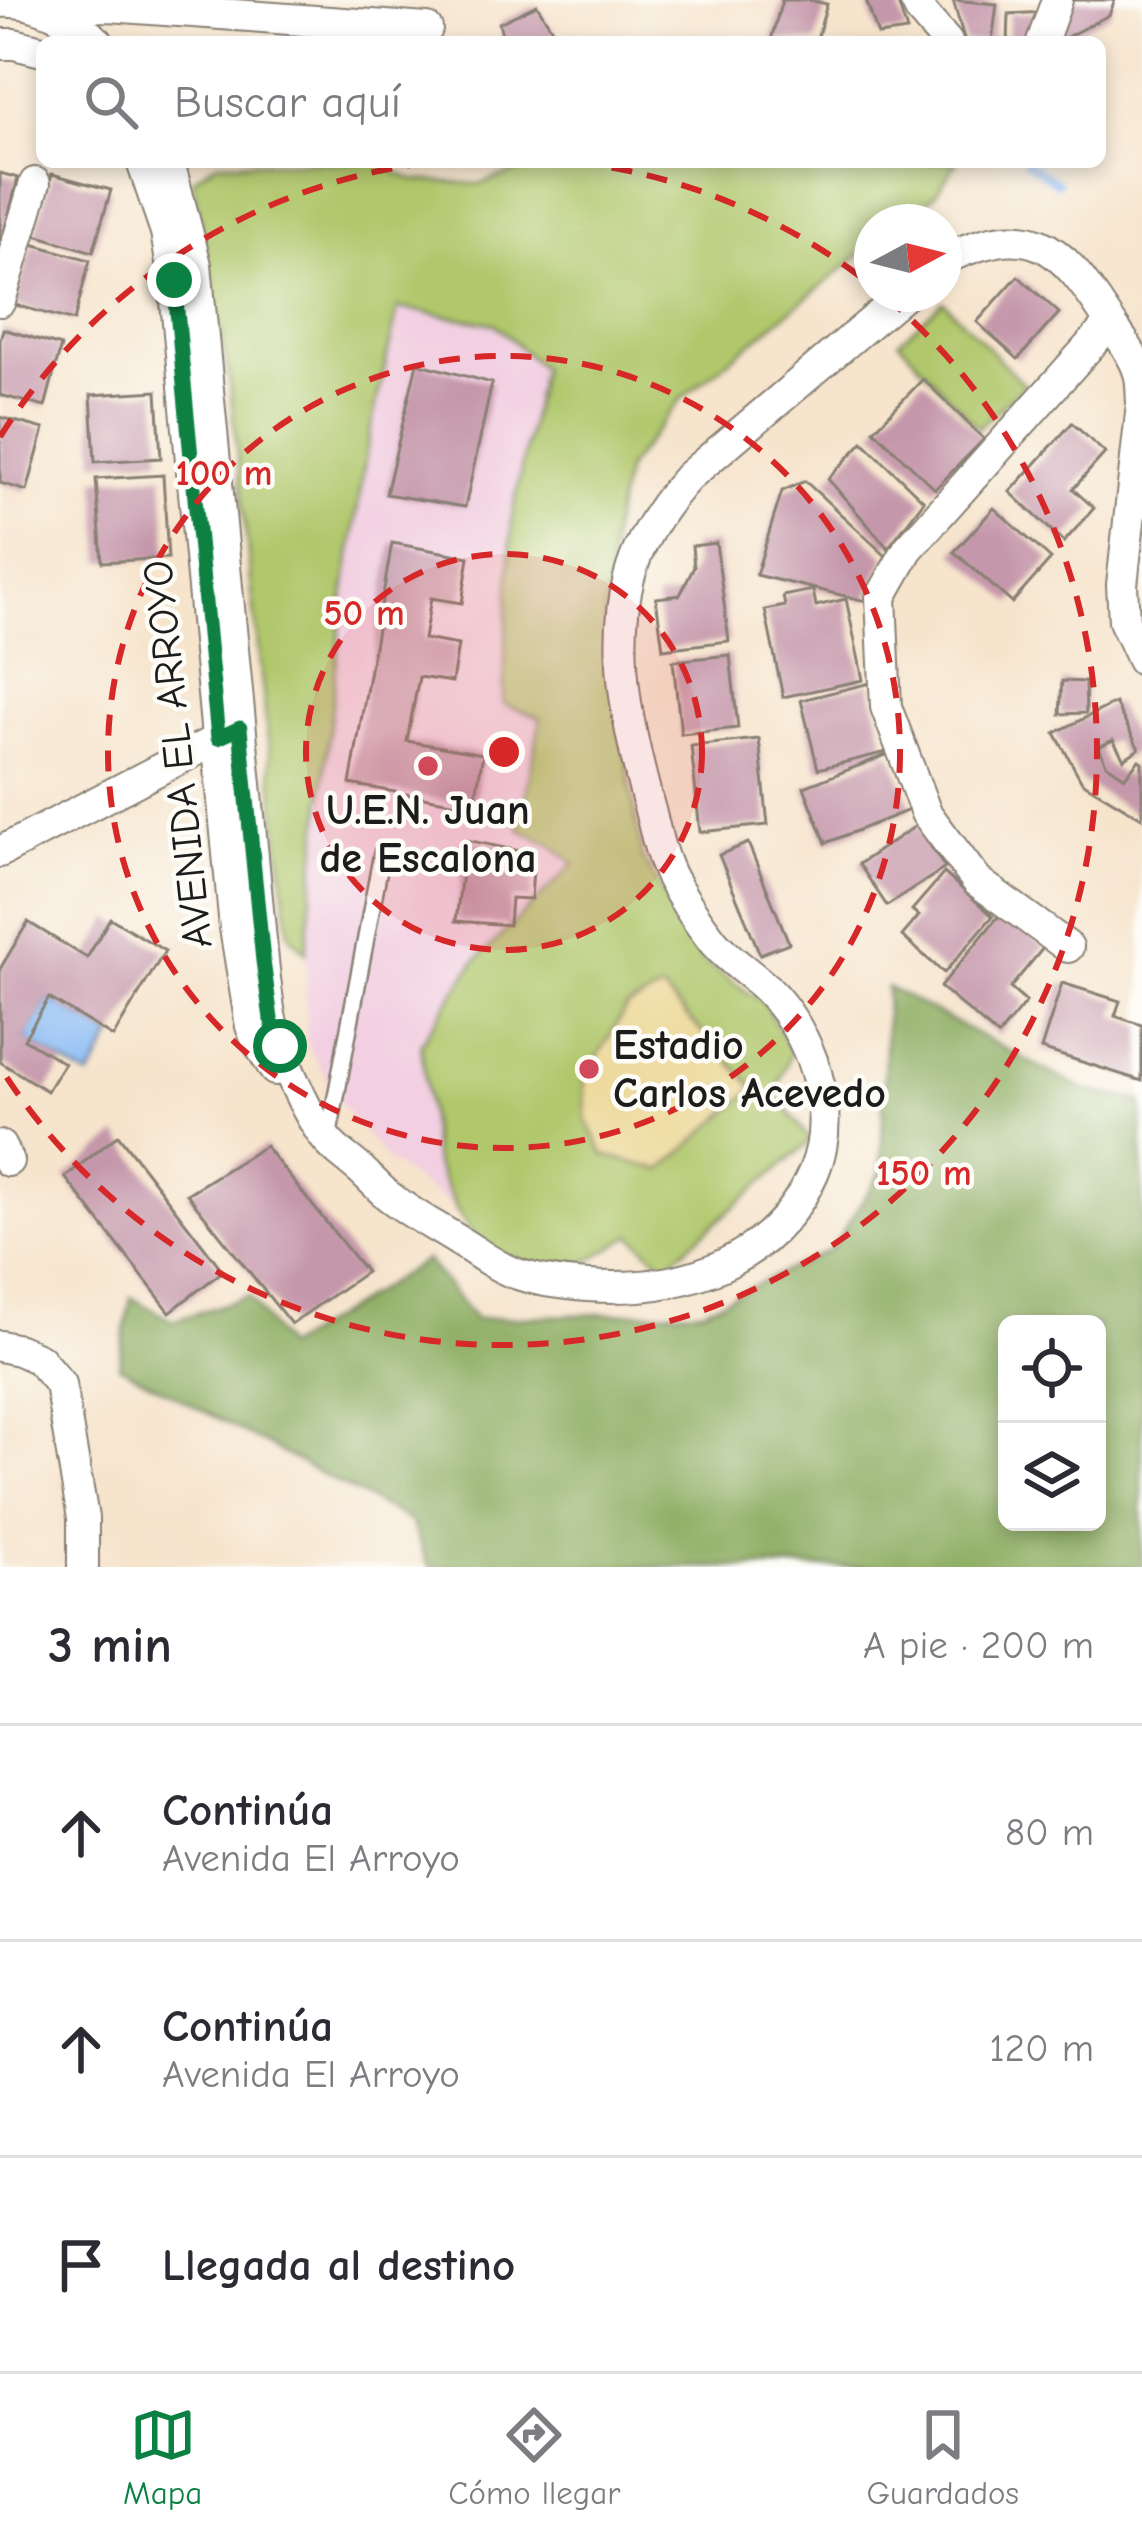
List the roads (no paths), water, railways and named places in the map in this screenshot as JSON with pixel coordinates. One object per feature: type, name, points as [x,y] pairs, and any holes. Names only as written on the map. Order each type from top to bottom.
[{"type":"street","points":[[915,0],[942,36]]},
{"type":"street","points":[[1044,36],[1057,0]]},
{"type":"street","points":[[0,2],[22,1],[41,8],[88,36]]},
{"type":"street","points":[[41,8],[109,6],[427,29]]},
{"type":"street","points":[[0,44],[36,50]]},
{"type":"street","name":"AVENIDA EL ARROYO","points":[[144,168],[166,232],[174,280],[229,733]]},
{"type":"street","name":"AVENIDA EL ARROYO","points":[[171,168],[196,265],[229,733],[235,928],[256,1042],[308,1108],[327,1142],[388,1196],[507,1270],[539,1280],[650,1287],[707,1274],[772,1232],[799,1201],[815,1168],[823,1142],[823,1114],[809,1051],[768,990],[712,940],[663,858],[629,714],[624,620],[629,577],[662,507],[688,477],[883,312]]},
{"type":"street","points":[[0,302],[35,183]]},
{"type":"street","points":[[962,251],[1016,239],[1050,248],[1078,274],[1139,371],[1142,403],[1122,585],[1124,621],[1142,660]]},
{"type":"street","points":[[1068,947],[977,881],[926,812],[886,707],[881,597],[908,549],[1110,323]]},
{"type":"street","points":[[0,852],[229,733]]},
{"type":"street","points":[[0,1346],[39,1359],[61,1384],[83,1518],[83,1567]]},
{"type":"lane","points":[[327,1142],[382,853]]},
{"type":"water","points":[[49,998],[113,1037],[89,1078],[24,1039]]},
{"type":"waterway","points":[[286,34],[308,36]]},
{"type":"waterway","points":[[1035,168],[1057,183]]},
{"type":"place","name":"U.E.N. Juan de Escalona","points":[[428,766]]},
{"type":"place","name":"Estadio Carlos Acevedo","points":[[589,1069]]}]
